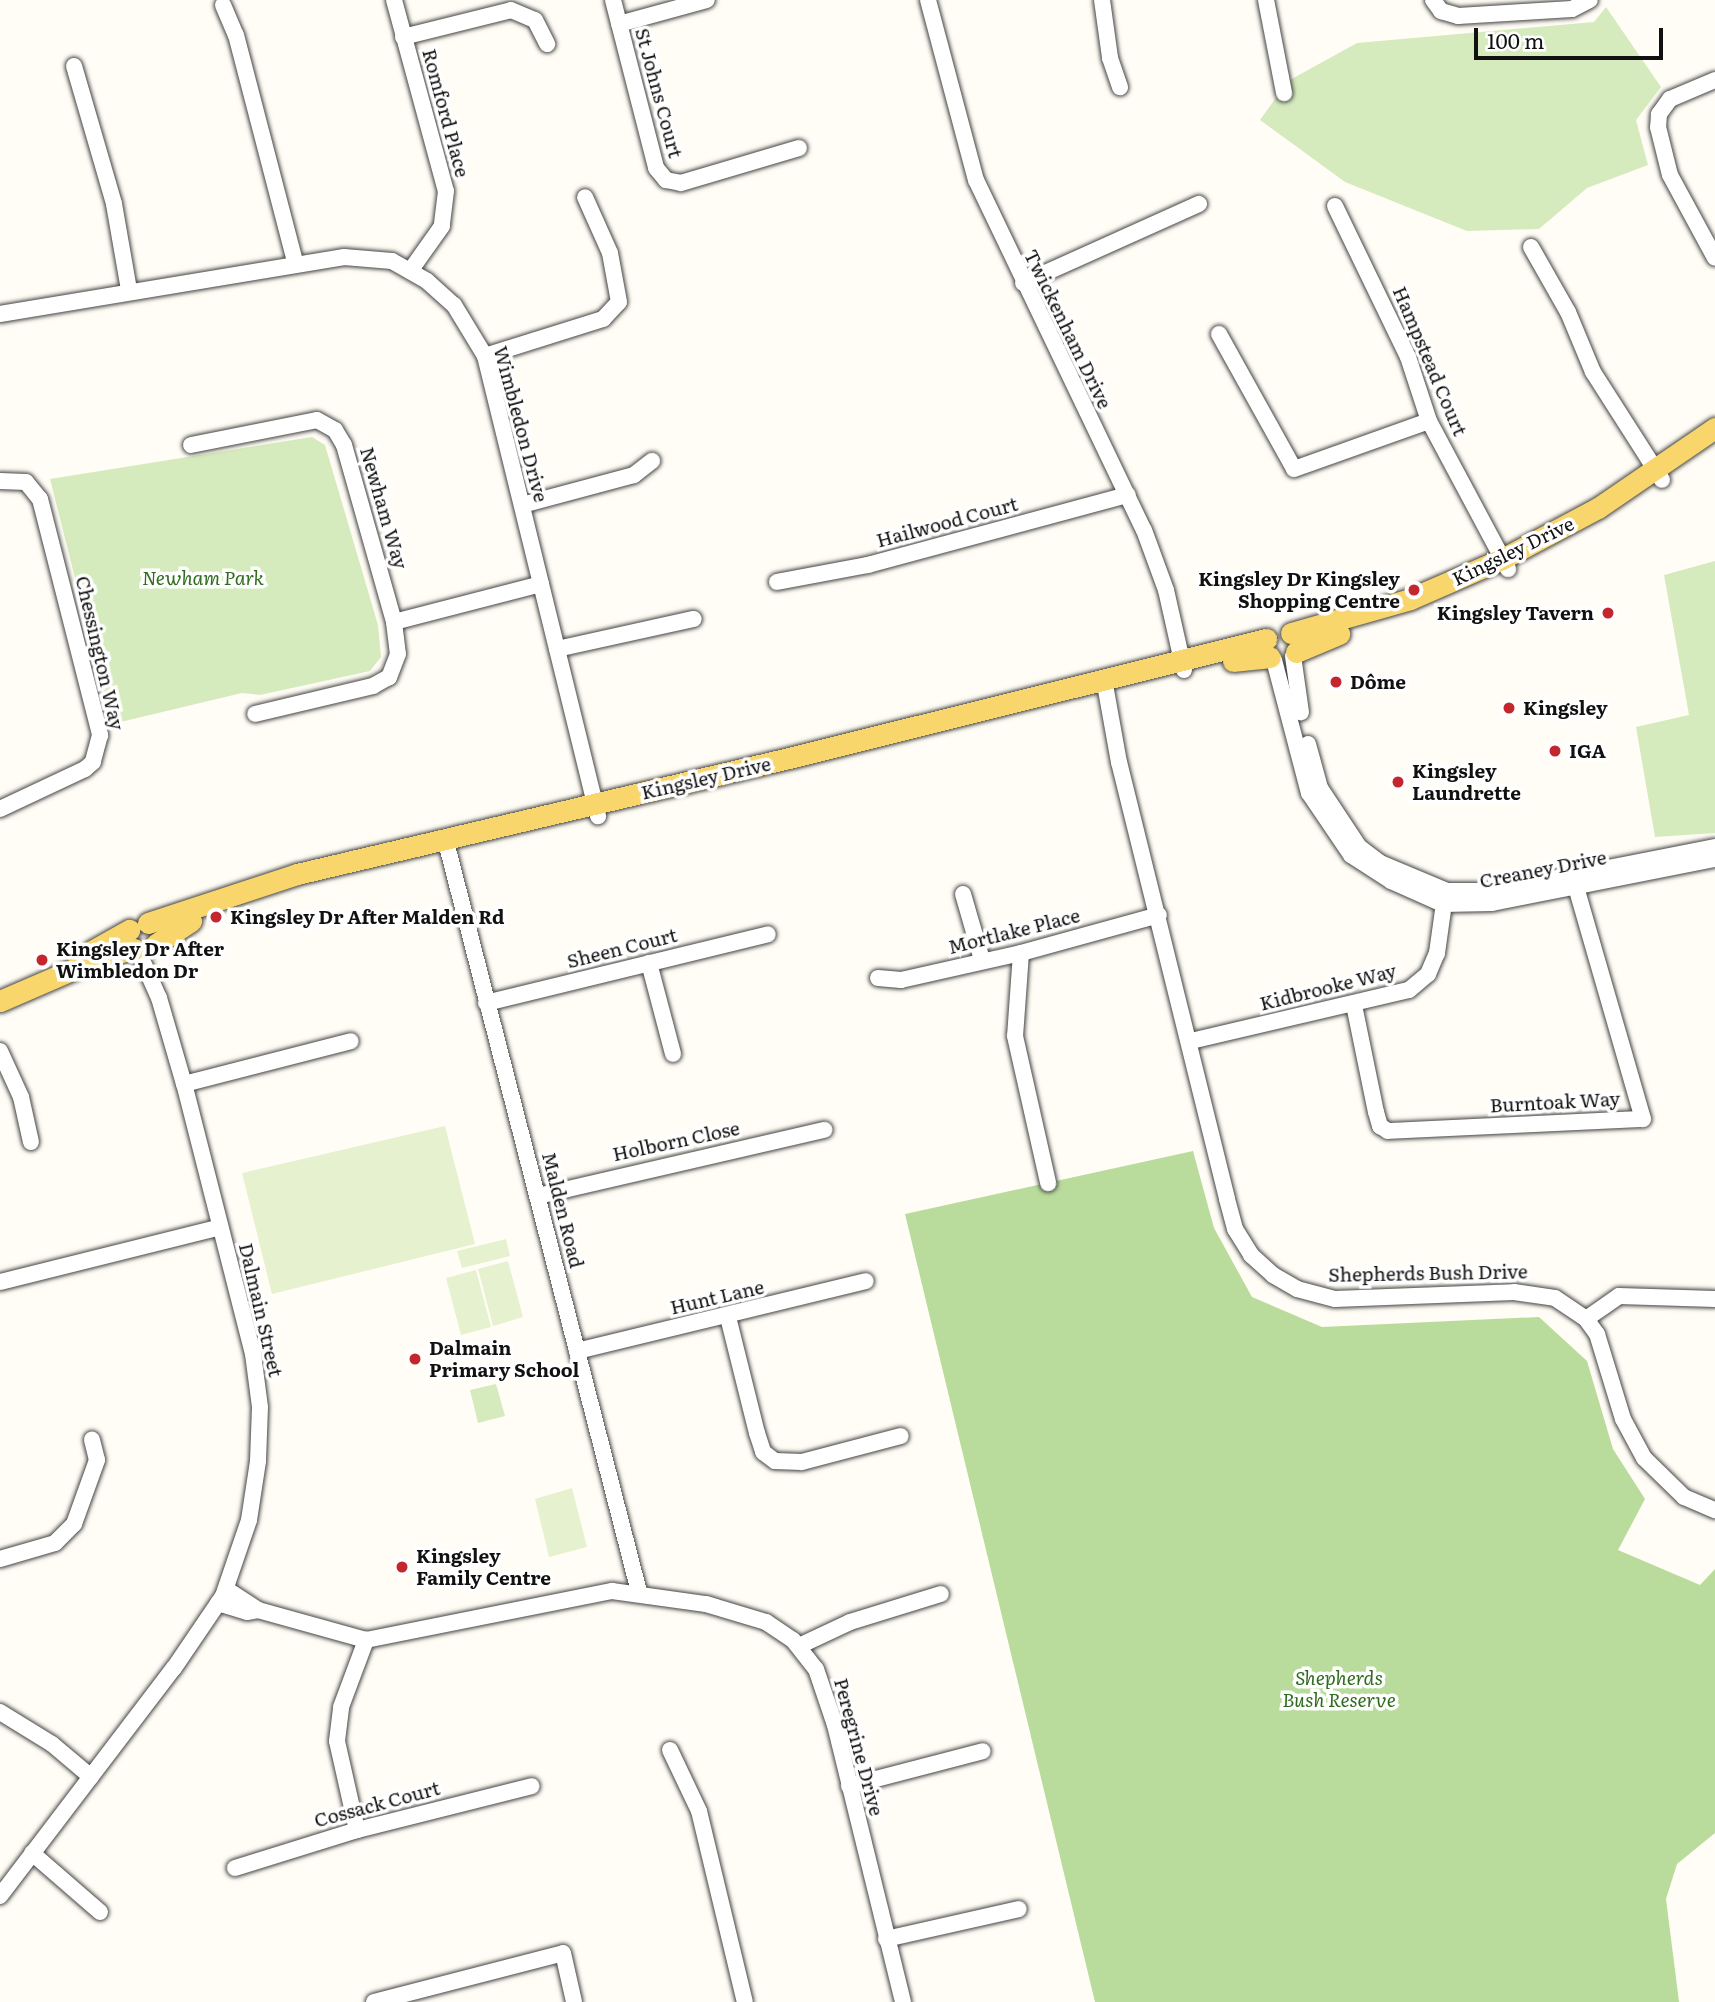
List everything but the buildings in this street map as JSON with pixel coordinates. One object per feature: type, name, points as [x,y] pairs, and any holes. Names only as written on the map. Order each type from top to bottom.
[{"type":"main road","name":"Kingsley Drive","points":[[1659,475],[1715,428]]},
{"type":"main road","name":"Kingsley Drive","points":[[0,1001],[231,905],[447,844],[597,810],[1182,665],[1282,649],[1505,564],[1715,440]]},
{"type":"main road","name":"Kingsley Drive","points":[[0,990],[143,941]]},
{"type":"street","name":"Romford Place","points":[[394,0],[446,191],[442,226],[410,271]]},
{"type":"street","name":"St Johns Court","points":[[613,0],[656,168],[666,180],[681,183],[800,148]]},
{"type":"street","points":[[619,24],[707,0]]},
{"type":"street","name":"Twickenham Drive","points":[[928,0],[971,168],[1023,283],[1128,495],[1155,556],[1182,665]]},
{"type":"street","points":[[1102,0],[1120,87]]},
{"type":"street","points":[[1266,0],[1284,93]]},
{"type":"street","points":[[1433,0],[1446,14],[1458,16],[1572,9],[1590,0]]},
{"type":"street","points":[[223,5],[236,35],[295,262]]},
{"type":"street","points":[[403,37],[511,10],[535,20],[547,44]]},
{"type":"street","points":[[74,66],[114,204],[129,290]]},
{"type":"street","points":[[1715,80],[1670,99],[1659,114],[1658,127],[1670,175],[1715,258]]},
{"type":"street","points":[[485,356],[603,319],[619,302],[610,253],[585,197]]},
{"type":"street","points":[[1023,283],[1199,204]]},
{"type":"street","name":"Hampstead Court","points":[[1335,206],[1408,357],[1429,421],[1505,564]]},
{"type":"street","points":[[1531,247],[1568,312],[1593,372],[1659,475]]},
{"type":"street","name":"Wimbledon Drive","points":[[0,314],[295,262],[344,257],[392,261],[410,271],[454,306],[485,356],[597,810]]},
{"type":"street","points":[[1219,334],[1294,469],[1429,421]]},
{"type":"street","name":"Newham Way","points":[[191,445],[317,420],[335,430],[344,445],[394,622],[398,654],[389,677],[373,686],[255,714]]},
{"type":"street","points":[[522,505],[634,475],[652,461]]},
{"type":"street","name":"Chessington Way","points":[[0,481],[26,482],[40,499],[100,735],[93,762],[85,769],[0,809]]},
{"type":"street","name":"Hailwood Court","points":[[777,582],[868,565],[1128,495]]},
{"type":"street","points":[[394,622],[541,584]]},
{"type":"street","points":[[557,649],[694,619]]},
{"type":"street","name":"Creaney Drive","points":[[1282,649],[1297,695],[1315,773],[1338,821],[1380,863],[1445,897],[1492,903],[1574,879],[1715,847]]},
{"type":"street","name":"Shepherds Bush Drive","points":[[1100,685],[1191,1041],[1235,1229],[1273,1275],[1297,1289],[1335,1299],[1541,1293],[1586,1319],[1605,1347],[1623,1419],[1644,1458],[1678,1492],[1715,1510]]},
{"type":"street","name":"Malden Road","points":[[447,844],[639,1592]]},
{"type":"street","name":"Creaney Drive","points":[[1574,879],[1715,859]]},
{"type":"street","name":"Burntoak Way","points":[[1354,1006],[1376,1112],[1380,1126],[1388,1130],[1643,1119],[1574,879]]},
{"type":"street","points":[[963,894],[982,960]]},
{"type":"street","name":"Kidbrooke Way","points":[[1191,1041],[1354,1006],[1409,990],[1428,974],[1437,953],[1445,897]]},
{"type":"street","name":"Mortlake Place","points":[[878,978],[901,980],[1021,953],[1159,915]]},
{"type":"street","name":"Sheen Court","points":[[486,1003],[768,934]]},
{"type":"street","name":"Dalmain Street","points":[[0,1896],[91,1777],[222,1596],[249,1520],[260,1406],[253,1354],[184,1084],[143,941]]},
{"type":"street","points":[[1021,953],[1015,1036],[1048,1183]]},
{"type":"street","points":[[649,964],[673,1054]]},
{"type":"street","points":[[184,1084],[351,1041]]},
{"type":"street","points":[[0,1052],[22,1097],[31,1142]]},
{"type":"street","name":"Holborn Close","points":[[538,1196],[824,1130]]},
{"type":"street","points":[[0,1282],[220,1227]]},
{"type":"street","name":"Hunt Lane","points":[[577,1351],[728,1317],[866,1281]]},
{"type":"street","points":[[1586,1319],[1619,1296],[1715,1299]]},
{"type":"street","points":[[728,1317],[757,1433],[763,1451],[775,1461],[802,1462],[901,1436]]},
{"type":"street","points":[[0,1559],[55,1543],[74,1524],[97,1460],[92,1440]]},
{"type":"street","name":"Peregrine Drive","points":[[222,1596],[247,1612],[258,1610],[366,1640],[612,1591],[639,1592],[766,1622],[799,1646],[816,1669],[849,1786],[903,2002]]},
{"type":"street","points":[[799,1646],[850,1622],[941,1594]]},
{"type":"street","points":[[357,1830],[337,1741],[341,1707],[366,1640]]},
{"type":"street","points":[[0,1712],[42,1738],[91,1777]]},
{"type":"street","points":[[670,1750],[699,1811],[744,2002]]},
{"type":"street","points":[[849,1786],[983,1751]]},
{"type":"street","name":"Cossack Court","points":[[235,1868],[357,1830],[532,1786]]},
{"type":"street","points":[[32,1853],[100,1912]]},
{"type":"street","points":[[886,1939],[1019,1909]]},
{"type":"street","points":[[374,2002],[563,1953],[574,2002]]},
{"type":"green space","points":[[1606,7],[1661,87],[1636,120],[1648,165],[1587,188],[1539,229],[1467,231],[1345,182],[1260,120],[1288,81],[1357,43],[1594,22]]},
{"type":"green space","name":"Newham Park","points":[[312,437],[325,445],[378,625],[381,657],[370,671],[260,695],[242,693],[112,724],[50,479]]},
{"type":"green space","points":[[1715,561],[1715,833],[1655,837],[1636,727],[1689,715],[1664,575]]},
{"type":"green space","points":[[445,1126],[475,1244],[272,1294],[242,1173]]},
{"type":"green space","name":"Shepherds Bush Reserve","points":[[1193,1151],[1214,1228],[1252,1297],[1322,1327],[1539,1317],[1587,1361],[1613,1449],[1645,1499],[1618,1550],[1700,1585],[1715,1569],[1715,1833],[1677,1864],[1666,1899],[1679,2002],[1095,2002],[905,1214]]},
{"type":"green space","points":[[506,1239],[510,1256],[462,1268],[457,1251]]},
{"type":"green space","points":[[508,1261],[523,1317],[493,1326],[478,1269]]},
{"type":"green space","points":[[476,1270],[491,1327],[461,1335],[446,1278]]},
{"type":"green space","points":[[496,1384],[505,1416],[478,1423],[470,1390]]},
{"type":"green space","points":[[572,1488],[587,1547],[549,1557],[535,1499]]},
{"type":"place","name":"Kingsley Dr Kingsley Shopping Centre","points":[[1414,590]]},
{"type":"place","name":"Kingsley Tavern","points":[[1608,613]]},
{"type":"place","name":"Dôme","points":[[1336,682]]},
{"type":"place","name":"Kingsley","points":[[1509,708]]},
{"type":"place","name":"IGA","points":[[1555,751]]},
{"type":"place","name":"Kingsley Laundrette","points":[[1398,782]]},
{"type":"place","name":"Kingsley Dr After Malden Rd","points":[[216,917]]},
{"type":"place","name":"Kingsley Dr After Wimbledon Dr","points":[[42,960]]},
{"type":"place","name":"Dalmain Primary School","points":[[415,1359]]},
{"type":"place","name":"Kingsley Family Centre","points":[[402,1567]]}]
